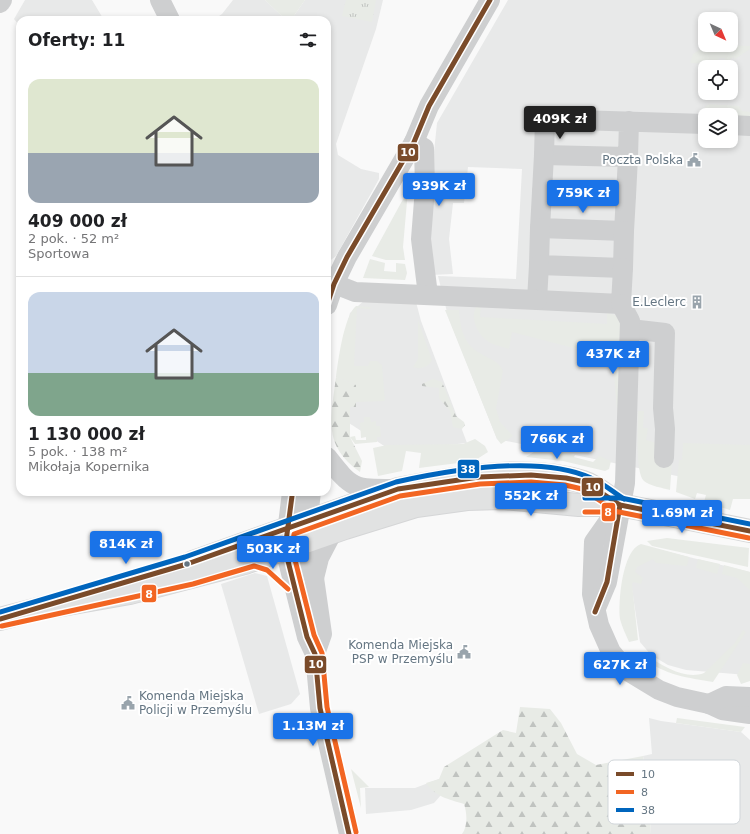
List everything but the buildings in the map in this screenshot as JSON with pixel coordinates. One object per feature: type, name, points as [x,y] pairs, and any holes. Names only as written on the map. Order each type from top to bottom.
[{"type":"main road","points":[[39,609],[130,593],[254,559],[296,536],[398,489],[479,477],[531,474],[585,482],[620,505]]},
{"type":"main road","points":[[0,619],[39,609],[187,564],[296,536],[332,532],[416,506],[467,499],[502,498],[579,505],[620,505],[750,531]]},
{"type":"street","points":[[160,0],[168,16]]},
{"type":"street","points":[[331,281],[347,257],[414,142],[429,106],[490,0]]},
{"type":"street","points":[[537,300],[545,119],[698,124]]},
{"type":"street","points":[[629,121],[621,304],[630,321],[625,483],[620,505],[594,542],[592,594],[595,612],[611,652],[626,670],[660,690],[677,697],[709,704],[722,710],[750,714]]},
{"type":"street","points":[[738,125],[750,126]]},
{"type":"street","points":[[414,142],[424,148],[425,164],[421,239],[428,295]]},
{"type":"street","points":[[544,155],[628,157]]},
{"type":"street","points":[[542,192],[626,196]]},
{"type":"street","points":[[540,228],[624,232]]},
{"type":"street","points":[[539,265],[623,268]]},
{"type":"street","points":[[331,282],[355,292],[621,304]]},
{"type":"street","points":[[630,329],[665,333],[663,408],[665,429],[664,458]]},
{"type":"street","points":[[331,462],[344,479],[356,487],[398,489]]},
{"type":"street","points":[[292,496],[296,536],[293,584],[308,637],[315,654],[320,708],[349,834]]},
{"type":"street","points":[[310,496],[296,536],[314,578],[322,634],[315,654]]},
{"type":"street","points":[[314,578],[319,558],[332,532]]},
{"type":"street","points":[[254,559],[270,564],[293,584]]},
{"type":"street","points":[[709,704],[726,696],[750,697]]},
{"type":"shaded area","points":[[25,0],[92,0],[102,16],[16,16],[16,21],[14,19]]},
{"type":"shaded area","points":[[233,0],[265,0],[282,16],[219,16]]},
{"type":"shaded area","points":[[305,0],[383,0],[376,29],[336,144],[338,155],[361,169],[379,173],[379,179],[336,256],[331,260],[331,16],[294,16]]},
{"type":"shaded area","points":[[508,0],[750,0],[750,491],[497,439],[448,316],[438,276],[516,279],[522,169],[468,167],[464,203],[453,203],[449,239],[453,274],[430,275],[425,239],[437,123]]},
{"type":"shaded area","points":[[366,299],[416,302],[421,321],[467,443],[392,451],[332,412],[342,344],[350,313]]},
{"type":"shaded area","points":[[640,545],[750,572],[750,671],[747,675],[686,670],[668,665],[651,655],[640,642],[628,563]]},
{"type":"shaded area","points":[[255,573],[267,576],[300,694],[291,704],[259,714],[221,584]]},
{"type":"shaded area","points":[[649,718],[741,732],[750,740],[750,834],[650,834],[651,824],[740,824],[740,760],[644,760],[643,756],[652,754]]},
{"type":"shaded area","points":[[439,779],[448,787],[434,803],[411,810],[366,814],[365,788],[415,788]]},
{"type":"green space","points":[[265,0],[305,0],[294,16],[282,16]]},
{"type":"green space","points":[[346,0],[376,0],[372,22],[342,16]]},
{"type":"green space","points":[[738,46],[750,46],[750,49],[735,59],[734,57],[730,60],[719,58],[719,60],[698,60],[698,63],[690,63],[693,54],[698,51],[698,52],[738,52]]},
{"type":"green space","points":[[709,104],[739,106],[742,111],[750,112],[750,118],[738,117],[738,108],[705,107]]},
{"type":"green space","points":[[408,190],[403,247],[405,260],[386,260],[372,256]]},
{"type":"green space","points":[[370,259],[385,263],[384,271],[396,272],[396,263],[405,264],[407,273],[405,280],[363,278]]},
{"type":"green space","points":[[478,305],[481,305],[480,317],[607,324],[607,313],[615,315],[620,319],[620,336],[611,351],[611,349],[595,345],[592,355],[587,358],[584,357],[585,351],[512,332],[509,349],[490,343],[476,328],[474,313]]},
{"type":"green space","points":[[356,306],[371,307],[370,309],[357,308],[354,366],[368,366],[370,361],[377,361],[382,365],[385,401],[356,402],[356,385],[336,377],[345,329],[348,319]]},
{"type":"green space","points":[[445,310],[459,310],[462,331],[468,343],[472,348],[497,363],[503,371],[496,408],[500,422],[513,436],[501,444],[497,439]]},
{"type":"green space","points":[[418,320],[432,360],[427,366],[418,368],[413,367],[418,359]]},
{"type":"green space","points":[[624,330],[618,420],[612,353]]},
{"type":"green space","points":[[336,377],[356,385],[356,407],[350,407],[350,437],[362,461],[360,472],[348,462],[334,441],[331,418]]},
{"type":"green space","points":[[433,379],[442,382],[456,416],[464,422],[465,425],[462,429],[453,427],[450,411],[439,398],[439,388],[422,386],[422,384]]},
{"type":"green space","points":[[638,411],[644,411],[643,428],[648,428],[646,440],[657,443],[672,460],[670,490],[650,484],[644,481],[641,476],[638,459]]},
{"type":"green space","points":[[364,417],[370,417],[371,422],[376,421],[376,426],[380,426],[381,437],[377,437],[377,442],[355,444],[350,437],[355,436],[356,440],[366,440],[366,437],[361,438],[360,423],[364,422]]},
{"type":"green space","points":[[475,439],[485,446],[488,452],[474,461],[419,468],[421,453],[406,451],[402,471],[378,476],[373,448],[387,445],[463,444]]},
{"type":"green space","points":[[545,441],[568,446],[567,453],[575,455],[574,457],[593,462],[599,456],[611,461],[609,469],[605,471],[563,461],[526,457],[534,452],[536,443]]},
{"type":"green space","points":[[683,443],[750,445],[750,499],[733,499],[730,510],[704,502],[706,495],[697,493],[695,499],[676,492],[679,460],[682,460]]},
{"type":"green space","points":[[667,538],[749,548],[748,567],[652,546],[647,541]]},
{"type":"green space","points":[[641,544],[689,557],[687,566],[656,563],[653,559],[637,567],[635,572],[643,578],[641,584],[633,582],[632,584],[638,640],[629,642],[620,619],[621,590],[625,566],[629,556],[635,548]]},
{"type":"green space","points":[[698,559],[720,564],[717,574],[696,568]]},
{"type":"green space","points":[[724,565],[750,572],[750,590],[737,578],[722,574]]},
{"type":"green space","points":[[743,630],[746,632],[713,682],[677,675],[660,669],[645,659],[649,657],[662,665],[683,674],[697,675],[704,673],[734,644]]},
{"type":"green space","points":[[743,663],[750,664],[750,681],[741,684],[737,675]]},
{"type":"green space","points":[[520,707],[550,709],[561,723],[577,754],[596,765],[608,763],[608,824],[651,824],[650,834],[462,834],[466,819],[464,804],[438,794],[426,783],[439,779],[444,767],[503,730],[516,733]]},
{"type":"green space","points":[[677,718],[745,727],[741,732],[676,723]]},
{"type":"green space","points":[[643,756],[644,760],[622,760]]},
{"type":"green space","points":[[351,769],[369,787],[360,788],[361,808]]},
{"type":"transit line","name":"10","points":[[331,293],[347,257],[414,142],[429,106],[490,0]]},
{"type":"transit line","name":"38","points":[[0,612],[185,557],[396,482],[418,477],[494,466],[546,467],[570,471],[591,478],[624,499]]},
{"type":"transit line","name":"10","points":[[0,619],[187,564],[398,489],[479,477],[531,475],[566,478],[585,482],[620,505],[750,531]]},
{"type":"transit line","name":"8","points":[[356,832],[327,707],[322,653],[314,635],[292,548],[294,534],[400,496],[480,484],[531,482],[565,485],[582,489],[616,511]]},
{"type":"transit line","name":"10","points":[[292,496],[285,549],[307,637],[315,654],[320,708],[349,834]]},
{"type":"transit line","name":"38","points":[[585,498],[621,498],[750,524]]},
{"type":"transit line","name":"10","points":[[595,612],[607,582],[620,505]]},
{"type":"transit line","name":"8","points":[[585,512],[619,512],[749,538]]},
{"type":"transit line","name":"8","points":[[2,626],[193,584],[254,566],[267,570],[288,589]]},
{"type":"place","name":"Poczta Polska","points":[[694,160]]},
{"type":"place","name":"E.Leclerc","points":[[697,302]]},
{"type":"place","name":"Komenda Miejska PSP w Przemyślu","points":[[464,652]]},
{"type":"place","name":"Komenda Miejska Policji w Przemyślu","points":[[128,703]]}]
